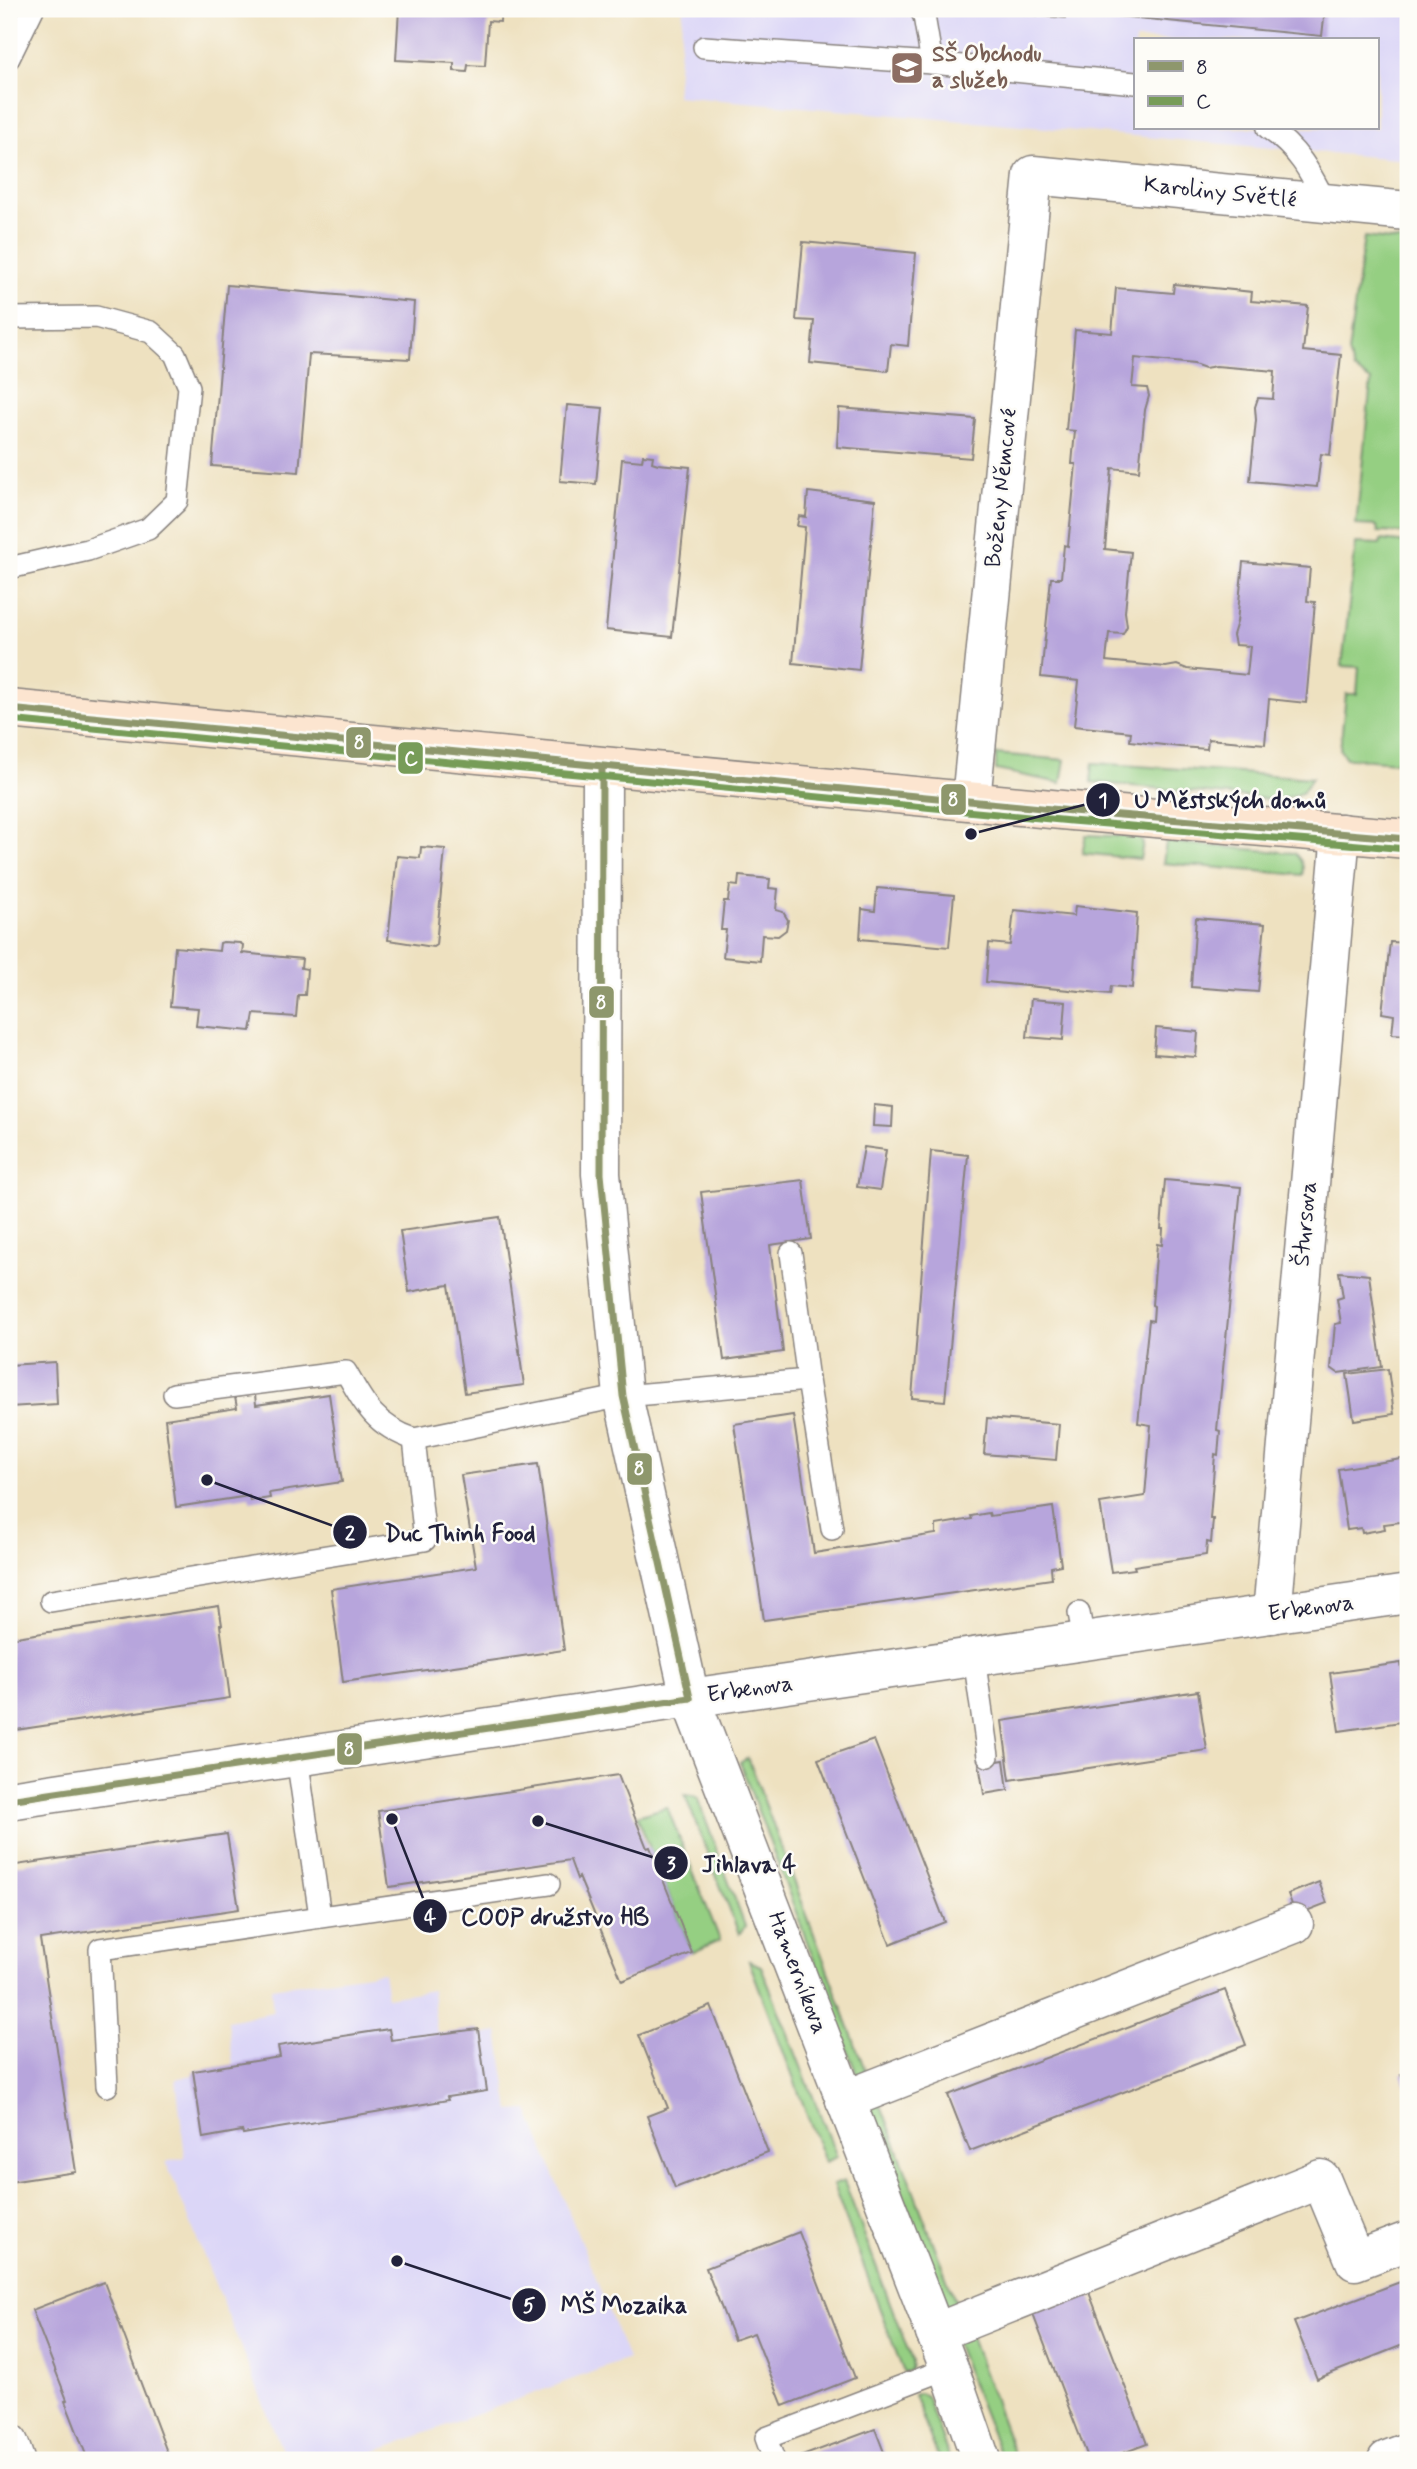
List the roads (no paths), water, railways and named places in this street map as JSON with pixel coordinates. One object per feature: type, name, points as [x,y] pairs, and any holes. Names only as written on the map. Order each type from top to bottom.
[{"type":"main road","points":[[9,709],[602,767],[1408,839]]},
{"type":"street","name":"Karoliny Světlé","points":[[1033,175],[1408,211]]},
{"type":"street","name":"Boženy Němcové","points":[[971,800],[1033,175]]},
{"type":"street","name":"Hamerníkova","points":[[602,767],[601,1174],[623,1396],[690,1698],[942,2350],[981,2460]]},
{"type":"street","name":"Štursova","points":[[1272,1614],[1341,834]]},
{"type":"street","name":"Erbenova","points":[[9,1800],[974,1657],[1082,1627],[1272,1614],[1408,1594]]},
{"type":"street","points":[[845,2100],[1294,1924]]},
{"type":"street","points":[[942,2350],[1321,2179],[1355,2261],[1408,2241]]},
{"type":"street","points":[[9,2444],[15,2460]]},
{"type":"street","points":[[1387,2460],[1408,2452]]},
{"type":"lane","points":[[9,58],[33,9]]},
{"type":"lane","points":[[920,9],[924,16],[932,63]]},
{"type":"lane","points":[[704,47],[932,63],[1134,83]]},
{"type":"lane","points":[[1271,130],[1306,164],[1326,203]]},
{"type":"lane","points":[[9,318],[96,317],[151,332],[175,354],[189,387],[177,501],[148,529],[88,550],[9,568]]},
{"type":"lane","points":[[791,1253],[832,1529]]},
{"type":"lane","points":[[174,1394],[346,1372],[363,1404],[375,1417],[394,1432],[414,1439],[623,1396],[808,1380]]},
{"type":"lane","points":[[51,1601],[425,1540],[414,1439]]},
{"type":"lane","points":[[974,1657],[988,1756]]},
{"type":"lane","points":[[297,1757],[320,1916]]},
{"type":"lane","points":[[107,2086],[100,1949],[549,1885]]},
{"type":"lane","points":[[774,2460],[766,2438],[942,2350]]},
{"type":"place","name":"SŠ Obchodu a služeb","points":[[907,68]]},
{"type":"place","name":"U Městských domů","points":[[971,834]]},
{"type":"place","name":"Duc Thinh Food","points":[[207,1480]]},
{"type":"place","name":"COOP družstvo HB","points":[[392,1819]]},
{"type":"place","name":"Jihlava 4","points":[[538,1821]]},
{"type":"place","name":"MŠ Mozaika","points":[[397,2261]]}]
